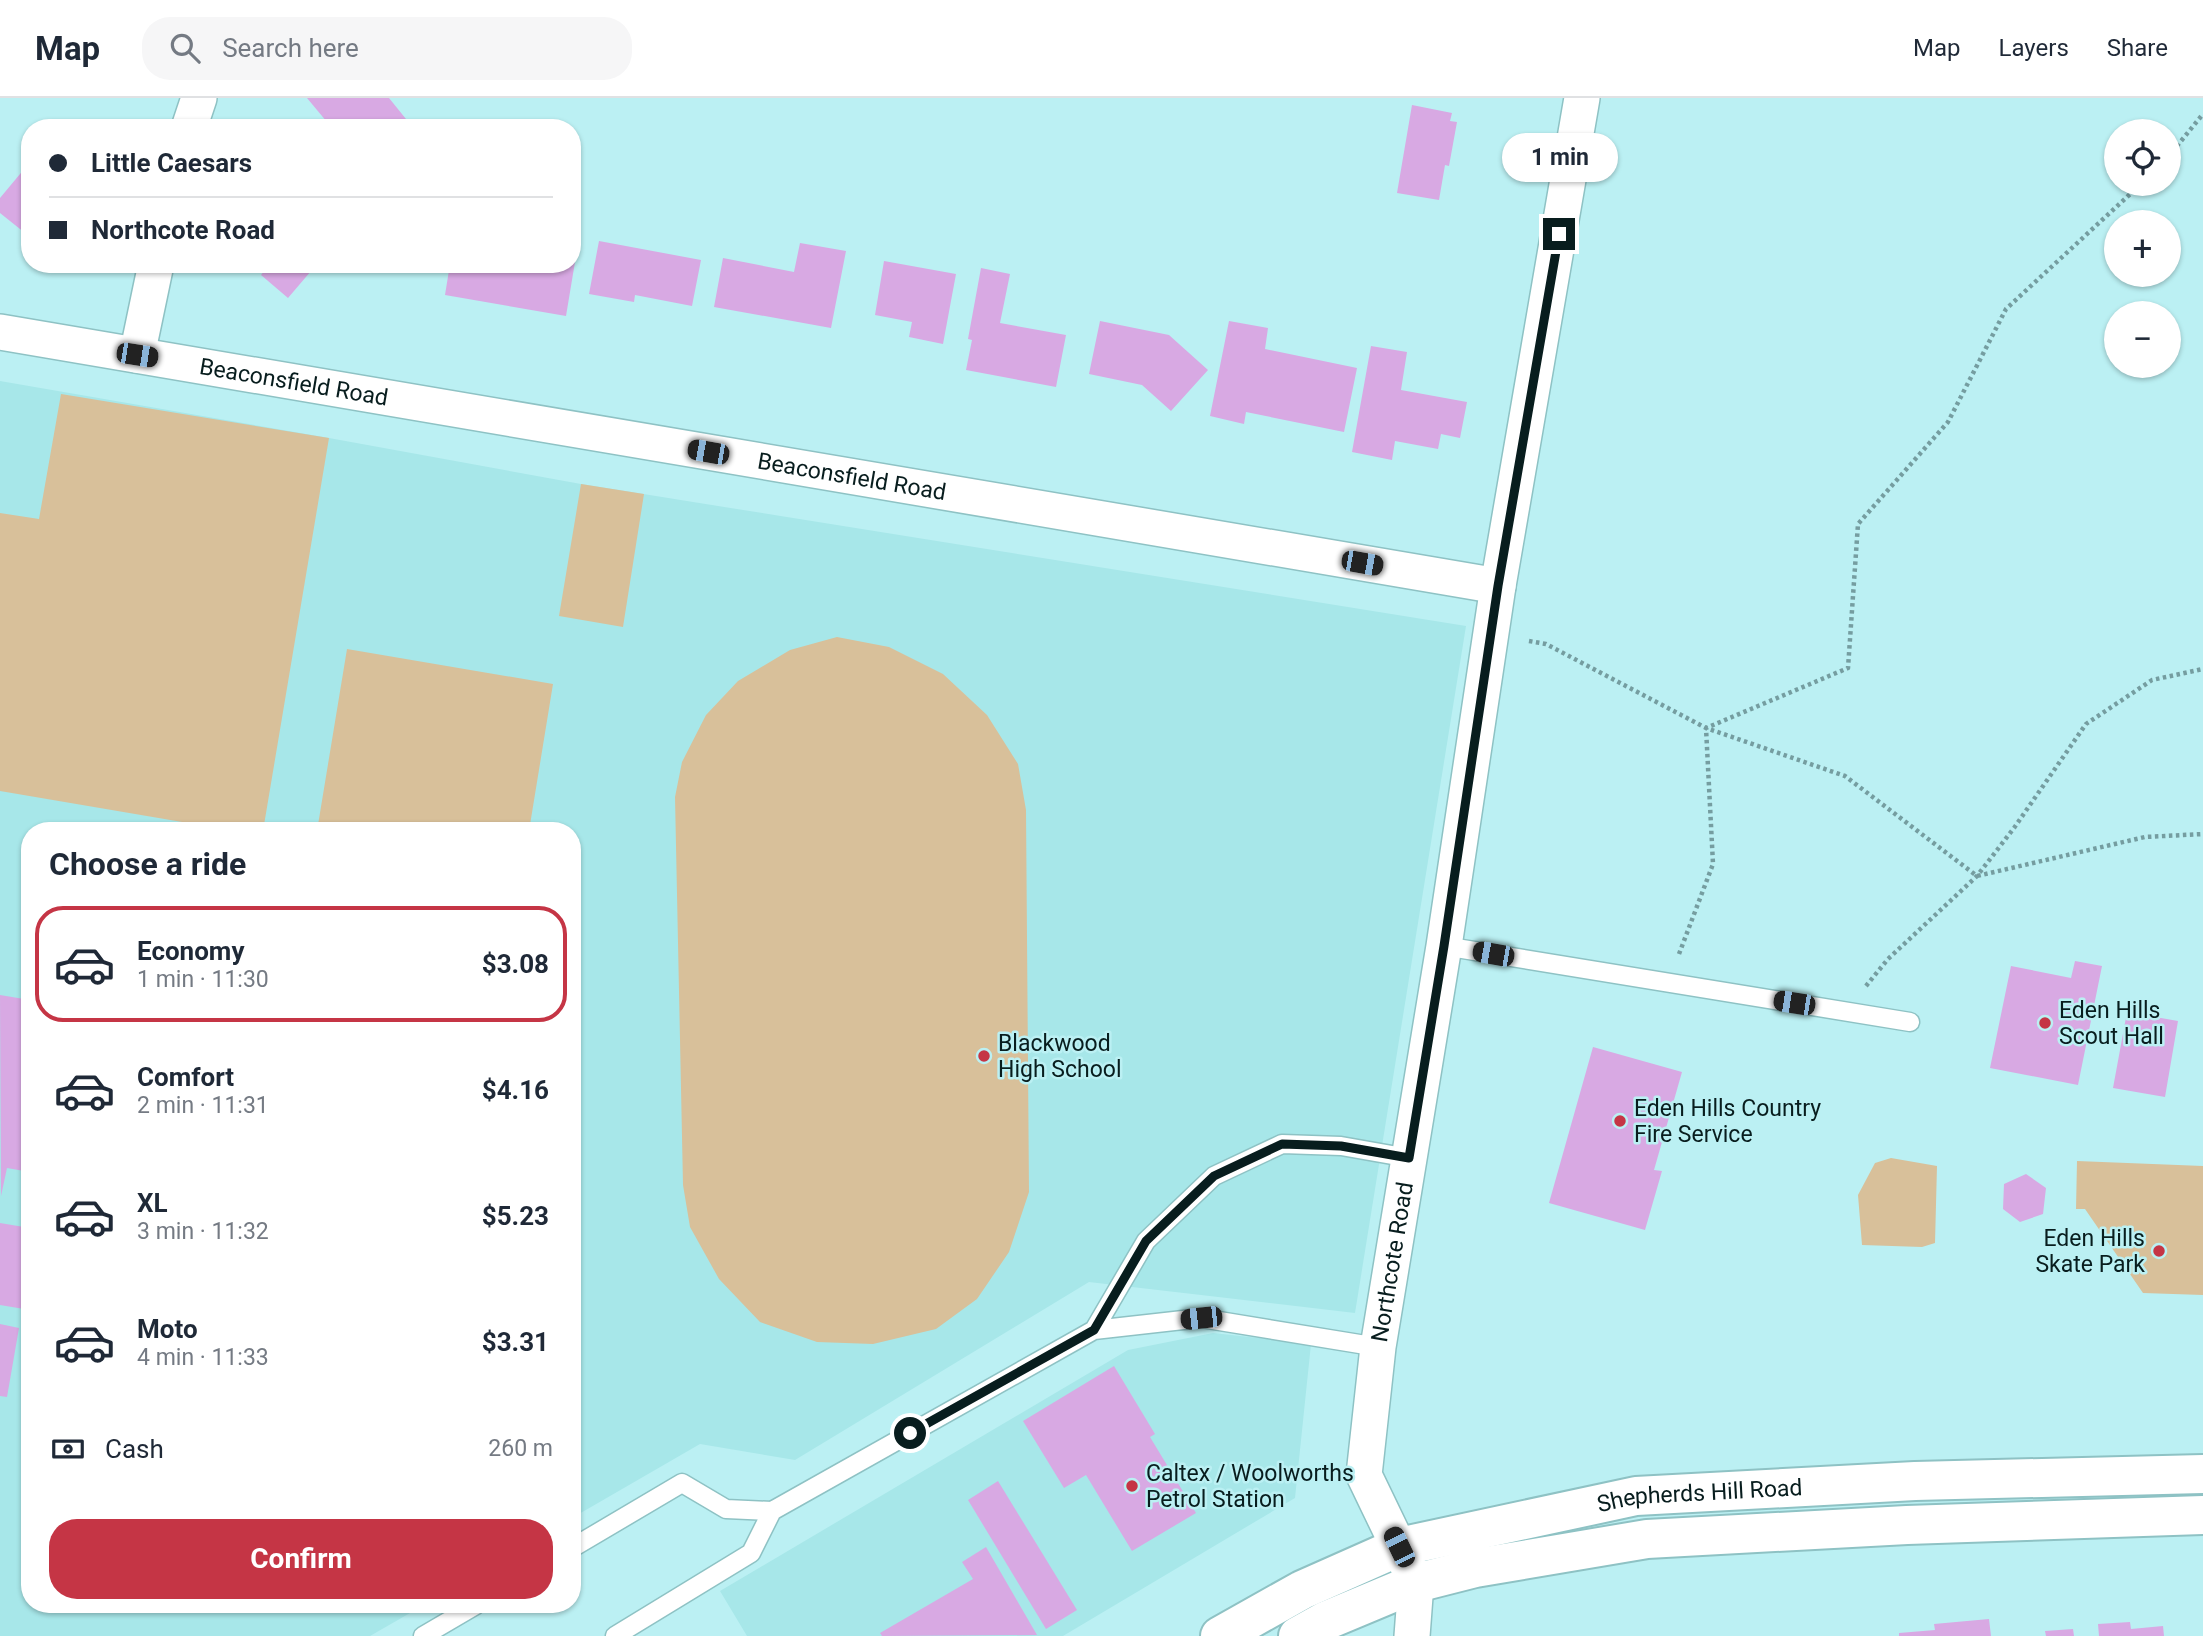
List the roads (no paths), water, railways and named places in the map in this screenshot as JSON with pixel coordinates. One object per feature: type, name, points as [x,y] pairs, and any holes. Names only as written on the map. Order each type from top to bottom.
[{"type":"main road","name":"Shepherds Hill Road","points":[[1220,1636],[1302,1590],[1399,1547],[1636,1496],[1915,1481],[2203,1474]]},
{"type":"main road","name":"Shepherds Hill Road","points":[[1298,1636],[1325,1621],[1416,1583],[1475,1568],[1647,1539],[1907,1525],[2203,1515]]},
{"type":"street","points":[[192,119],[199,98]]},
{"type":"street","name":"Northcote Road","points":[[1416,1583],[1364,1475],[1378,1347],[1444,946],[1498,586],[1582,98]]},
{"type":"street","points":[[137,355],[154,273]]},
{"type":"street","name":"Beaconsfield Road","points":[[0,332],[1498,586]]},
{"type":"street","points":[[1412,1636],[1416,1583]]},
{"type":"lane","points":[[1444,946],[1910,1022]]},
{"type":"lane","points":[[1094,1330],[1146,1241],[1214,1176],[1282,1144],[1341,1146],[1409,1158]]},
{"type":"lane","points":[[581,1543],[682,1483],[726,1509],[772,1511],[1094,1330],[1201,1318],[1378,1347]]},
{"type":"lane","points":[[615,1636],[751,1553],[772,1511]]},
{"type":"lane","points":[[423,1636],[462,1613]]},
{"type":"place","name":"Eden Hills Scout Hall","points":[[2045,1023]]},
{"type":"place","name":"Blackwood High School","points":[[984,1056]]},
{"type":"place","name":"Eden Hills Country Fire Service","points":[[1620,1121]]},
{"type":"place","name":"Eden Hills Skate Park","points":[[2159,1251]]},
{"type":"place","name":"Caltex / Woolworths Petrol Station","points":[[1132,1486]]}]
